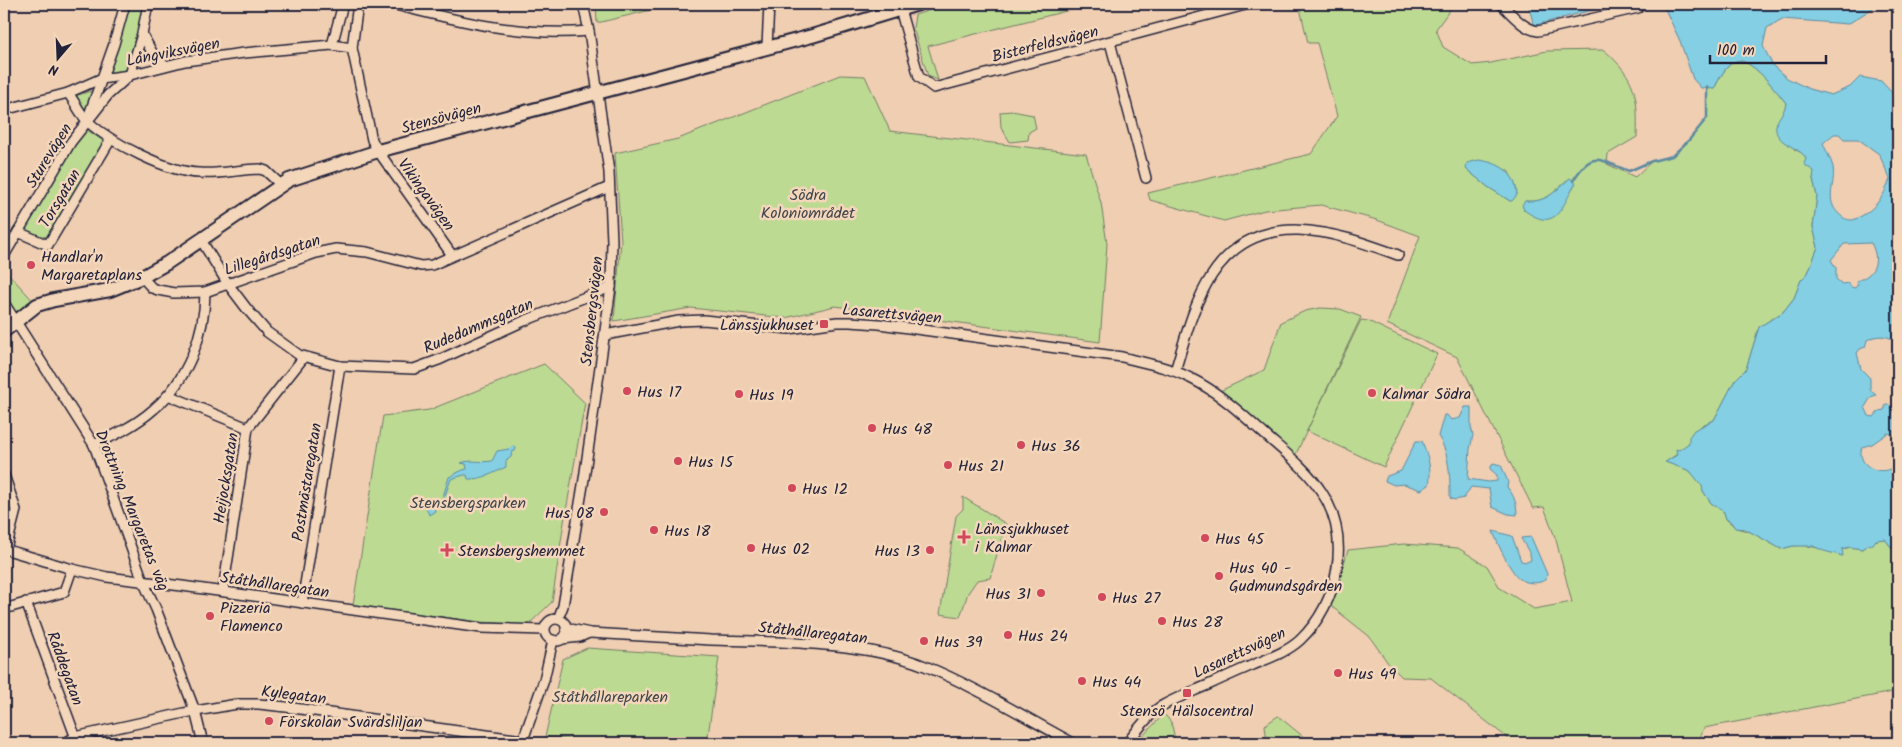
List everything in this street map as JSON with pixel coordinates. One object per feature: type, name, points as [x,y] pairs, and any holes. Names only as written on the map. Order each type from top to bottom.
[{"type":"street","name":"Sturevägen","points":[[87,120],[114,44],[125,4]]},
{"type":"street","points":[[130,75],[142,34],[148,4]]},
{"type":"street","points":[[332,45],[343,4]]},
{"type":"street","name":"Vikingavägen","points":[[358,4],[352,48],[372,140],[452,255]]},
{"type":"street","points":[[392,4],[521,32],[560,34],[588,31]]},
{"type":"street","name":"Stensbergsvägen","points":[[558,619],[563,606],[584,479],[611,287],[612,241],[609,172],[583,4]]},
{"type":"street","points":[[767,47],[769,4]]},
{"type":"street","name":"Stensövägen","points":[[4,331],[37,305],[110,290],[142,277],[167,263],[289,180],[378,151],[812,36],[918,4]]},
{"type":"street","name":"Bisterfeldsvägen","points":[[900,9],[918,77],[934,88],[1249,4]]},
{"type":"street","points":[[1501,4],[1523,25],[1538,31],[1638,8]]},
{"type":"street","points":[[142,34],[153,54],[164,65]]},
{"type":"street","points":[[1110,42],[1146,178]]},
{"type":"street","name":"Långviksvägen","points":[[4,110],[68,93],[100,79],[130,75],[185,61],[244,53],[332,45],[352,48]]},
{"type":"street","name":"Sturevägen","points":[[4,256],[71,142],[108,96],[130,75]]},
{"type":"street","points":[[68,93],[87,120],[111,139],[178,170],[209,173],[260,169],[266,171],[281,185]]},
{"type":"street","name":"Torsgatan","points":[[18,232],[48,245],[111,139]]},
{"type":"street","name":"Lillegårdsgatan","points":[[142,277],[150,286],[158,290],[174,293],[205,292],[316,253],[336,249],[367,252],[421,266],[432,265],[609,187]]},
{"type":"street","points":[[1175,371],[1196,308],[1212,275],[1233,250],[1254,238],[1280,230],[1314,230],[1356,240],[1398,255]]},
{"type":"street","name":"Rudedammsgatan","points":[[201,240],[228,284],[267,332],[304,357],[340,366],[414,369],[441,359],[524,321],[611,287]]},
{"type":"street","points":[[94,445],[130,426],[154,410],[182,376],[195,350],[204,319],[205,292]]},
{"type":"street","name":"Drottning Margaretas väg","points":[[4,303],[94,445],[143,581],[156,609],[195,711],[204,743]]},
{"type":"street","name":"Lasarettsvägen","points":[[605,335],[679,321],[704,320],[789,329],[837,322],[879,324],[1122,357],[1175,371],[1205,386],[1247,419],[1311,477],[1322,492],[1332,511],[1338,533],[1338,557],[1334,586],[1324,608],[1312,626],[1286,650],[1187,693],[1159,708],[1126,743]]},
{"type":"street","name":"Heijocksgatan","points":[[223,592],[248,428],[304,357]]},
{"type":"street","name":"Postmästaregatan","points":[[302,603],[340,366]]},
{"type":"street","points":[[168,395],[248,428]]},
{"type":"street","points":[[4,475],[16,510],[5,549]]},
{"type":"street","name":"Ståthållaregatan","points":[[5,549],[72,569],[107,577],[481,628],[544,630]]},
{"type":"street","points":[[4,609],[64,592],[72,569]]},
{"type":"street","name":"Råddegatan","points":[[26,602],[76,740]]},
{"type":"street","points":[[522,741],[557,640],[566,634],[564,622],[558,619],[549,621],[544,630],[547,637],[557,640]]},
{"type":"street","name":"Ståthållaregatan","points":[[566,628],[590,633],[777,641],[840,647],[885,655],[923,666],[962,684],[1072,743]]},
{"type":"street","name":"Ståthållaregatan","points":[[557,640],[580,637],[590,633]]},
{"type":"street","name":"Kylegatan","points":[[65,743],[195,711],[237,704],[259,704],[522,741]]},
{"type":"green space","points":[[129,4],[144,4],[128,65],[125,71],[108,74]]},
{"type":"green space","points":[[596,4],[649,4],[651,10],[597,23]]},
{"type":"green space","points":[[949,4],[1094,4],[928,46],[938,80],[928,76],[913,28],[915,15]]},
{"type":"green space","points":[[1299,4],[1454,4],[1436,29],[1443,47],[1472,65],[1491,63],[1547,51],[1604,50],[1615,60],[1629,79],[1636,99],[1637,110],[1637,137],[1608,154],[1607,164],[1635,177],[1652,161],[1672,156],[1689,140],[1707,118],[1707,87],[1714,89],[1723,73],[1733,62],[1742,61],[1749,64],[1770,84],[1786,103],[1781,116],[1794,149],[1804,154],[1806,166],[1815,170],[1813,179],[1817,196],[1813,227],[1818,247],[1808,273],[1801,280],[1794,298],[1783,312],[1759,327],[1746,369],[1735,380],[1714,420],[1702,425],[1689,443],[1666,462],[1690,471],[1703,486],[1703,491],[1711,503],[1724,512],[1726,519],[1736,528],[1751,532],[1781,549],[1793,546],[1806,546],[1842,556],[1841,550],[1850,547],[1862,549],[1873,542],[1885,539],[1891,547],[1898,547],[1898,691],[1704,728],[1698,743],[1514,743],[1431,678],[1402,677],[1388,663],[1369,636],[1331,606],[1348,550],[1404,544],[1458,548],[1487,566],[1500,588],[1534,609],[1572,602],[1556,540],[1544,507],[1533,508],[1457,357],[1387,324],[1420,236],[1377,220],[1321,205],[1265,210],[1224,221],[1150,200],[1148,193],[1311,154],[1337,116],[1317,43],[1308,43]],"holes":[[[1466,169],[1508,170],[1517,195],[1510,201],[1488,187]],[[1570,178],[1575,183],[1569,194],[1524,210],[1525,201],[1545,198],[1555,192]]]},
{"type":"green space","name":"Södra Koloniområdet","points":[[840,75],[865,76],[890,131],[1086,154],[1101,203],[1107,244],[1100,342],[835,306],[785,318],[691,308],[614,321],[621,241],[615,153],[678,139]]},
{"type":"green space","points":[[91,91],[86,109],[83,109],[75,96]]},
{"type":"green space","points":[[1012,111],[1033,115],[1036,128],[1029,132],[1028,140],[1010,142],[1001,127],[1000,112]]},
{"type":"green space","points":[[84,128],[105,142],[49,236],[41,238],[24,231]]},
{"type":"green space","points":[[4,269],[37,305],[4,331]]},
{"type":"green space","points":[[1320,308],[1340,309],[1361,317],[1295,456],[1220,391],[1264,370],[1281,322],[1305,311]]},
{"type":"green space","name":"Kalmar Södra","points":[[1361,320],[1368,321],[1437,354],[1384,467],[1307,431]]},
{"type":"green space","name":"Stensbergsparken","points":[[544,364],[585,403],[552,602],[528,625],[480,622],[353,605],[383,416],[429,410]]},
{"type":"green space","points":[[963,497],[1006,524],[990,578],[977,580],[968,593],[960,617],[940,614],[956,516],[963,509]]},
{"type":"green space","name":"Ståthållareparken","points":[[587,648],[719,657],[707,743],[611,743],[545,737],[563,659]]},
{"type":"green space","points":[[1164,714],[1171,722],[1176,743],[1136,743]]},
{"type":"green space","points":[[1278,716],[1311,743],[1267,743],[1265,725]]},
{"type":"water","points":[[1528,4],[1614,4],[1536,25],[1533,22]]},
{"type":"water","points":[[1658,4],[1879,4],[1848,24],[1782,19],[1767,28],[1763,46],[1773,66],[1787,78],[1809,89],[1831,95],[1850,87],[1860,77],[1881,81],[1893,94],[1898,93],[1898,343],[1887,337],[1875,337],[1867,340],[1865,347],[1857,353],[1861,369],[1870,378],[1870,390],[1876,395],[1871,397],[1865,407],[1869,416],[1874,417],[1879,411],[1884,410],[1886,405],[1890,405],[1898,418],[1898,441],[1894,435],[1888,433],[1872,444],[1862,447],[1861,453],[1865,464],[1875,470],[1886,470],[1894,467],[1898,462],[1898,547],[1891,547],[1885,539],[1876,540],[1873,544],[1867,545],[1862,549],[1850,547],[1842,549],[1843,556],[1813,546],[1793,546],[1781,549],[1745,529],[1735,528],[1726,519],[1724,512],[1711,503],[1702,486],[1690,471],[1665,462],[1677,455],[1676,449],[1679,450],[1689,443],[1689,437],[1694,430],[1714,420],[1735,380],[1746,369],[1759,327],[1783,312],[1794,298],[1801,280],[1808,273],[1818,247],[1813,227],[1817,196],[1813,179],[1814,171],[1806,166],[1804,163],[1806,159],[1803,155],[1783,141],[1776,132],[1777,122],[1786,103],[1756,69],[1742,61],[1736,61],[1729,66],[1714,89],[1701,88],[1693,79],[1680,41],[1664,7]],"holes":[[[1834,134],[1839,134],[1844,139],[1858,139],[1879,154],[1890,179],[1876,204],[1866,213],[1853,220],[1842,217],[1832,203],[1834,173],[1823,143]],[[1871,243],[1875,255],[1872,271],[1856,281],[1858,284],[1855,288],[1851,287],[1849,283],[1842,284],[1836,279],[1836,268],[1831,260],[1844,244]]]},
{"type":"water","points":[[1479,160],[1500,166],[1510,175],[1514,180],[1517,195],[1512,201],[1488,187],[1466,169],[1467,163]]},
{"type":"water","points":[[1570,178],[1576,183],[1557,214],[1551,218],[1544,219],[1535,217],[1524,210],[1522,205],[1525,201],[1545,198],[1555,192]]},
{"type":"water","points":[[1465,407],[1471,407],[1473,435],[1468,479],[1489,482],[1497,481],[1497,475],[1490,469],[1493,463],[1501,465],[1508,482],[1507,487],[1515,500],[1517,515],[1508,514],[1492,507],[1489,489],[1471,487],[1464,498],[1455,500],[1450,498],[1447,458],[1438,436],[1444,415],[1447,415],[1451,420],[1460,418]]},
{"type":"water","points":[[1416,441],[1422,441],[1428,457],[1430,468],[1429,485],[1421,490],[1404,484],[1394,485],[1385,481],[1387,476],[1401,471]]},
{"type":"water","points":[[512,446],[516,448],[512,452],[511,457],[506,461],[506,467],[478,478],[468,479],[467,475],[464,475],[451,479],[442,504],[435,504],[435,511],[429,515],[426,507],[428,501],[441,503],[449,477],[467,469],[466,464],[461,463],[468,461],[492,461],[497,451],[509,449]]},
{"type":"water","points":[[1493,531],[1512,536],[1521,561],[1527,562],[1531,560],[1531,557],[1521,538],[1531,537],[1547,574],[1546,580],[1533,583],[1526,582],[1516,576],[1500,549]]},
{"type":"waterway","points":[[1573,181],[1586,164],[1592,161],[1604,161],[1629,171],[1652,161],[1672,156],[1689,140],[1707,118],[1707,87]]},
{"type":"place","name":"Handlar'n Margaretaplans","points":[[31,265]]},
{"type":"place","name":"Länssjukhuset","points":[[824,324]]},
{"type":"place","name":"Hus 17","points":[[627,391]]},
{"type":"place","name":"Kalmar Södra","points":[[1372,393]]},
{"type":"place","name":"Hus 19","points":[[739,394]]},
{"type":"place","name":"Hus 48","points":[[872,428]]},
{"type":"place","name":"Hus 36","points":[[1021,445]]},
{"type":"place","name":"Hus 15","points":[[678,461]]},
{"type":"place","name":"Hus 21","points":[[948,465]]},
{"type":"place","name":"Hus 12","points":[[792,488]]},
{"type":"place","name":"Hus 08","points":[[604,512]]},
{"type":"place","name":"Hus 18","points":[[654,530]]},
{"type":"place","name":"Länssjukhuset i Kalmar","points":[[964,537]]},
{"type":"place","name":"Hus 45","points":[[1205,538]]},
{"type":"place","name":"Hus 02","points":[[751,548]]},
{"type":"place","name":"Stensbergshemmet","points":[[447,550]]},
{"type":"place","name":"Hus 13","points":[[930,550]]},
{"type":"place","name":"Hus 40 - Gudmundsgården","points":[[1219,576]]},
{"type":"place","name":"Hus 31","points":[[1041,593]]},
{"type":"place","name":"Hus 27","points":[[1102,597]]},
{"type":"place","name":"Pizzeria Flamenco","points":[[210,616]]},
{"type":"place","name":"Hus 28","points":[[1162,621]]},
{"type":"place","name":"Hus 24","points":[[1008,635]]},
{"type":"place","name":"Hus 39","points":[[924,641]]},
{"type":"place","name":"Hus 49","points":[[1338,673]]},
{"type":"place","name":"Hus 44","points":[[1082,681]]},
{"type":"place","name":"Stensö Hälsocentral","points":[[1187,693]]},
{"type":"place","name":"Förskolan Svärdsliljan","points":[[269,721]]}]
